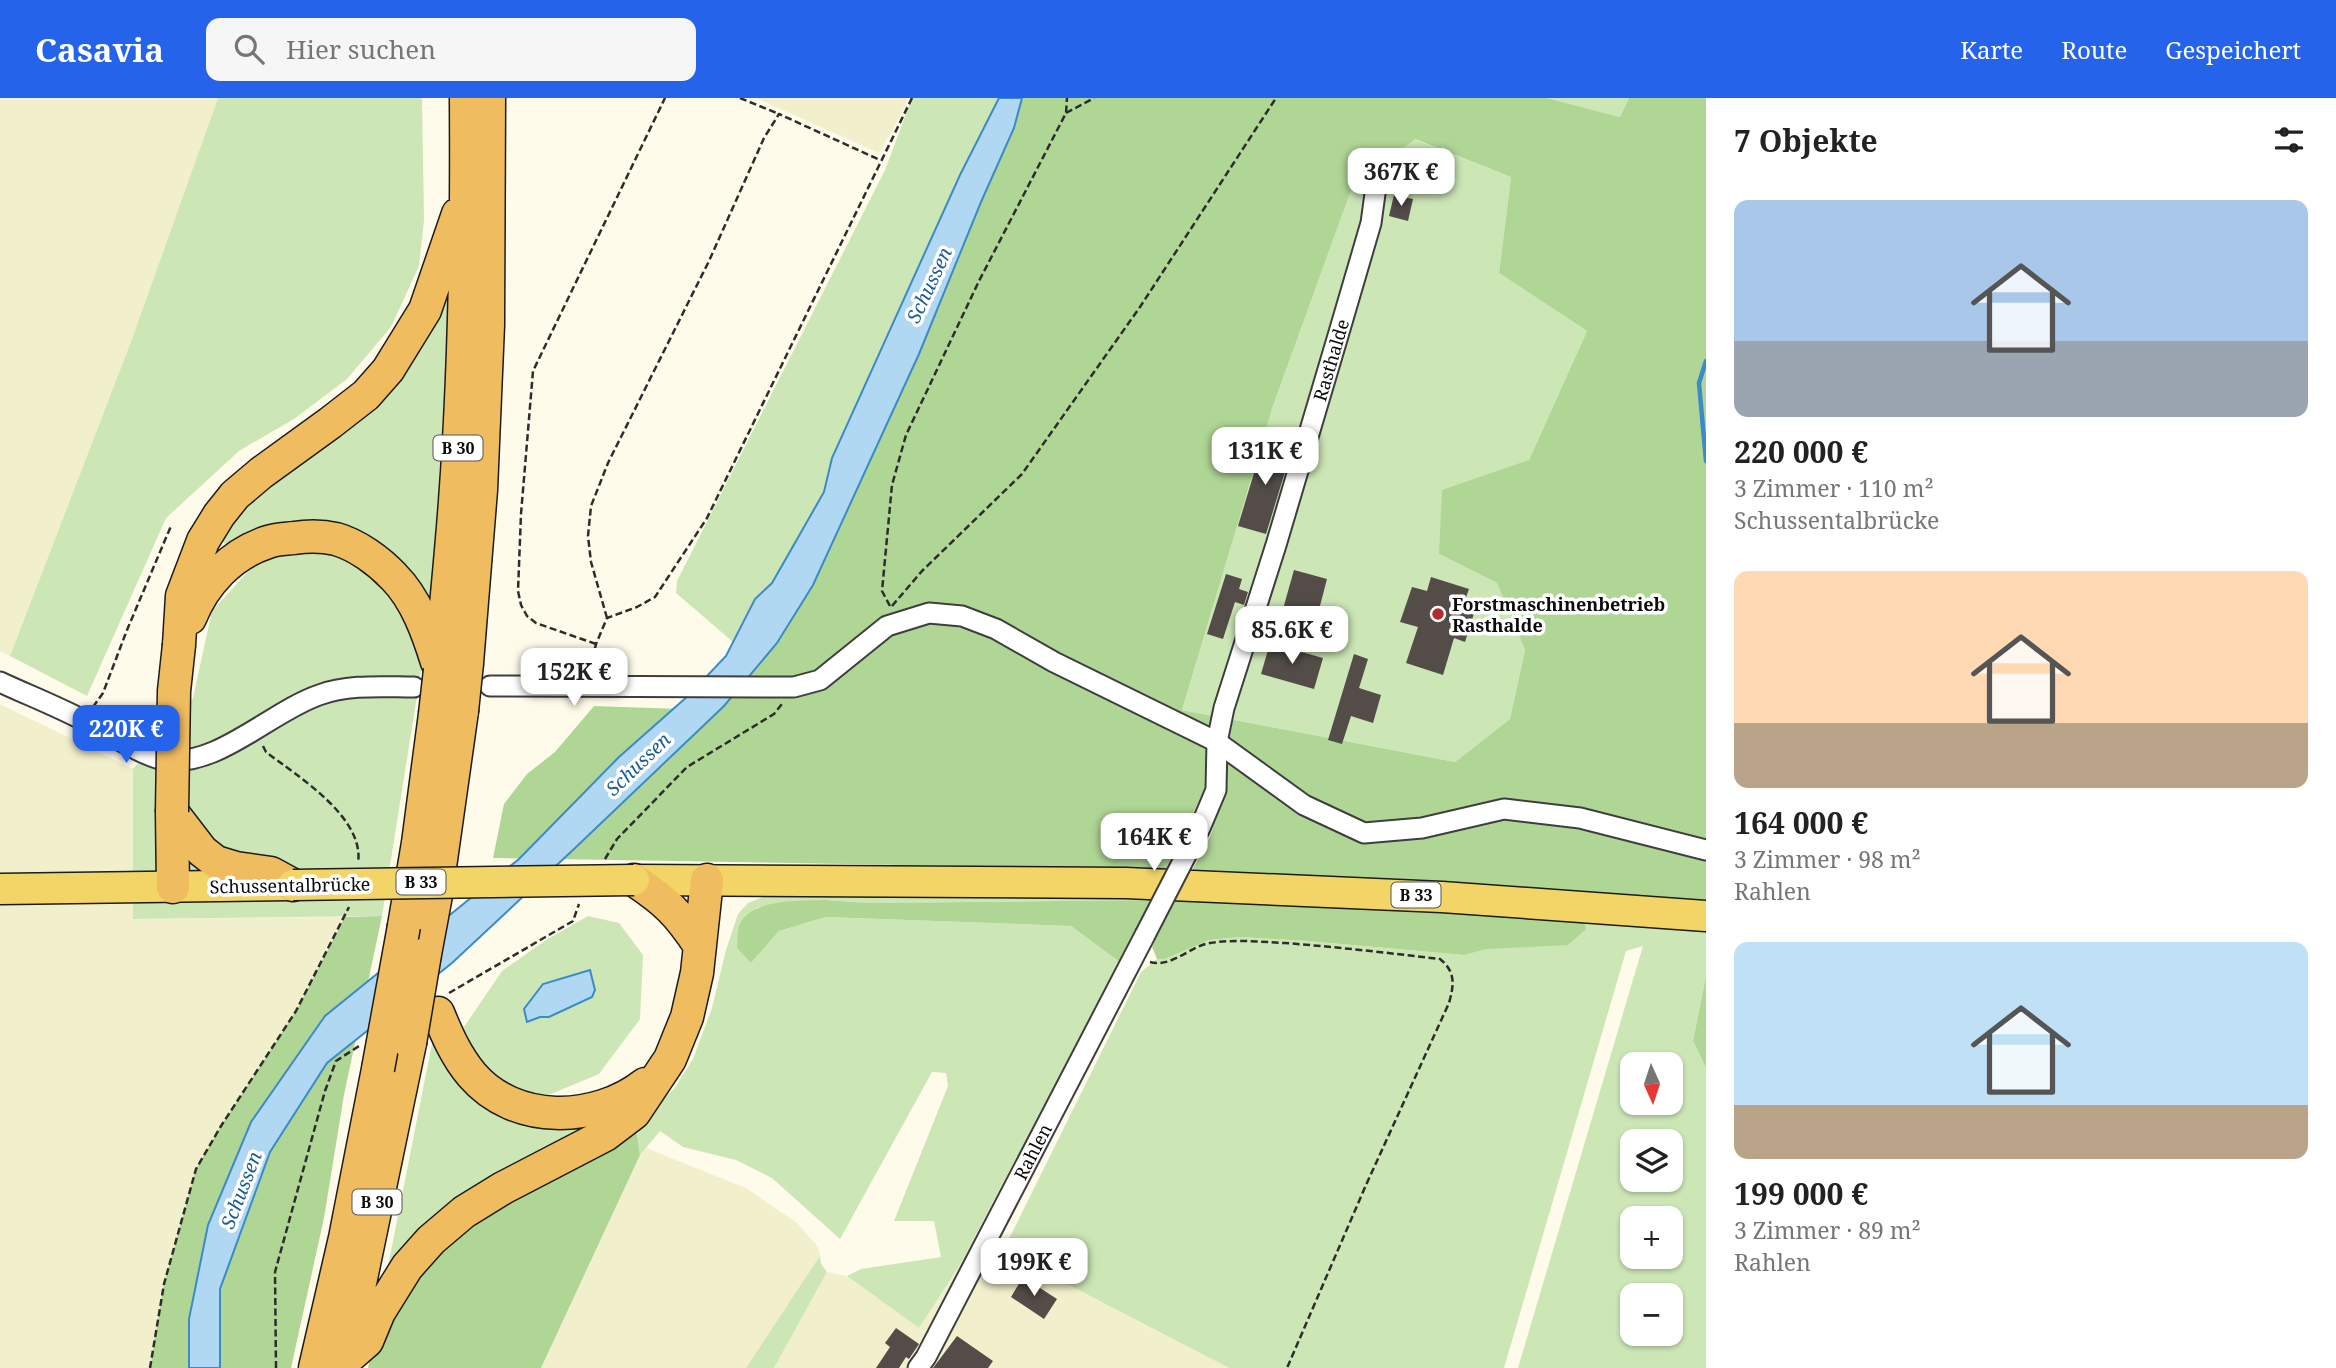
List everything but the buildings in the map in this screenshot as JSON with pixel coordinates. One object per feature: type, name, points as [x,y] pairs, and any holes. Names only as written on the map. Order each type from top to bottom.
[{"type":"highway","points":[[466,98],[478,193]]},
{"type":"highway","points":[[173,887],[174,691],[182,596],[203,541],[235,495],[261,472],[366,395],[388,370],[425,310],[470,225],[478,193],[489,98]]},
{"type":"highway","name":"B 30","points":[[334,1366],[410,1043],[436,895],[448,712],[440,673],[455,501],[470,225]]},
{"type":"highway","points":[[179,645],[195,604],[212,578],[236,558],[268,541],[306,536],[337,539],[372,557],[396,578],[430,639],[440,673]]},
{"type":"highway","name":"B 30","points":[[334,1366],[345,1238],[370,1057],[404,926],[418,843],[448,712]]},
{"type":"highway","points":[[172,812],[202,851],[216,862],[271,873],[293,885]]},
{"type":"highway","points":[[634,880],[663,899],[682,918],[701,946]]},
{"type":"highway","points":[[334,1366],[367,1341],[379,1312],[407,1267],[431,1240],[464,1212],[503,1188],[605,1135],[634,1113],[678,1041],[687,1017],[701,946],[706,880]]},
{"type":"highway","points":[[425,954],[444,1003],[453,1049],[473,1076],[494,1094],[523,1109],[561,1113],[598,1108],[629,1097],[660,1073]]},
{"type":"main road","name":"Schussentalbrücke","points":[[0,889],[706,880]]},
{"type":"main road","name":"B 33","points":[[706,880],[1126,883],[1442,897],[1706,916]]},
{"type":"street","name":"Rasthalde","points":[[1200,828],[1216,790],[1217,742],[1224,708],[1276,545],[1367,236],[1377,179]]},
{"type":"street","points":[[490,687],[787,687],[820,680],[887,625],[929,613],[962,617],[996,629],[1054,662],[1217,742],[1304,805],[1364,833],[1422,828],[1504,809],[1580,818],[1706,850]]},
{"type":"street","points":[[0,682],[163,760],[191,761],[209,755],[299,703],[322,693],[440,673]]},
{"type":"street","name":"Rahlen","points":[[918,1368],[1200,828]]},
{"type":"path","points":[[596,644],[536,623],[520,605],[518,592],[521,514],[533,372],[664,98]]},
{"type":"path","points":[[740,98],[881,160]]},
{"type":"path","points":[[607,618],[655,597],[707,518],[912,98]]},
{"type":"path","points":[[1067,98],[1066,113],[979,281],[906,435],[892,485],[882,590],[891,608],[922,571],[1022,474],[1140,307],[1276,98]]},
{"type":"path","points":[[1066,113],[1094,98]]},
{"type":"path","points":[[588,688],[596,644],[607,618],[591,562],[588,536],[591,506],[608,463],[709,261],[764,138],[779,114]]},
{"type":"path","points":[[80,719],[92,709],[103,693],[172,526]]},
{"type":"path","points":[[603,863],[617,839],[687,767],[774,714],[787,687]]},
{"type":"path","points":[[253,730],[266,752],[320,794],[346,819],[360,853],[358,863]]},
{"type":"path","points":[[444,1003],[573,921],[582,899]]},
{"type":"path","points":[[150,1368],[164,1284],[196,1169],[296,1011],[350,905]]},
{"type":"path","points":[[1133,958],[1156,964],[1174,960],[1206,943],[1234,940],[1329,946],[1440,959],[1448,965],[1452,974],[1453,988],[1449,1003],[1287,1368]]},
{"type":"path","points":[[276,1368],[275,1272],[325,1091],[336,1061],[370,1057]]},
{"type":"shaded area","points":[[0,98],[218,98],[132,339],[10,656],[0,651]]},
{"type":"shaded area","points":[[756,98],[907,98],[902,113],[879,153]]},
{"type":"shaded area","points":[[0,704],[133,769],[134,919],[345,917],[296,1011],[221,1126],[164,1284],[150,1368],[0,1368]]},
{"type":"shaded area","points":[[646,1148],[746,1188],[797,1223],[818,1247],[820,1256],[765,1368],[541,1368],[640,1155]]},
{"type":"shaded area","points":[[973,1236],[1229,1368],[774,1368],[827,1272],[847,1276],[919,1328],[960,1265]]},
{"type":"green space","points":[[218,98],[422,98],[424,220],[419,266],[391,327],[347,379],[294,419],[239,451],[166,518],[87,696],[10,656],[132,339]]},
{"type":"green space","points":[[912,98],[999,98],[960,175],[832,458],[824,492],[783,566],[772,583],[755,599],[733,642],[676,593],[677,581],[885,170]]},
{"type":"green space","points":[[1022,98],[1547,98],[1620,117],[1629,98],[1706,98],[1706,906],[1189,876],[1211,835],[1224,786],[1208,781],[1166,873],[1022,867],[493,858],[504,804],[527,774],[555,752],[594,706],[681,709],[813,585],[919,354],[1014,128]],"holes":[[[1415,139],[1511,177],[1499,273],[1587,331],[1529,460],[1442,490],[1439,554],[1497,583],[1525,650],[1510,719],[1455,762],[1182,710],[1273,406],[1353,185]]]},
{"type":"green space","points":[[1547,98],[1629,98],[1620,117]]},
{"type":"green space","points":[[1414,139],[1511,177],[1499,273],[1587,331],[1529,460],[1439,554],[1497,583],[1525,650],[1510,719],[1455,762],[1182,710],[1273,406],[1353,185]]},
{"type":"green space","points":[[449,289],[430,614],[382,916],[133,919],[133,769],[193,698],[212,611],[253,566],[219,539],[232,519],[316,445]]},
{"type":"green space","points":[[773,893],[1157,894],[1155,900],[867,903],[826,900],[756,908],[751,963],[779,931],[826,917],[1071,926],[1119,961],[960,1265],[919,1328],[847,1276],[861,1269],[941,1257],[934,1221],[894,1221],[948,1086],[946,1073],[932,1072],[840,1239],[772,1178],[736,1160],[683,1147],[660,1131],[640,1155],[636,1123],[674,1089],[693,1059],[712,1008],[738,914],[748,903]]},
{"type":"green space","points":[[1176,898],[1583,917],[1586,929],[1568,945],[1486,949],[1464,955],[1240,937],[1209,940],[1165,959],[1157,959],[1152,947]]},
{"type":"green space","points":[[1155,900],[1124,965],[1071,926],[826,917],[779,931],[751,963],[737,948],[739,926],[753,910],[791,901],[867,903]]},
{"type":"green space","points":[[382,916],[344,1095],[324,1218],[291,1368],[150,1368],[164,1284],[196,1169],[296,1011],[345,917]]},
{"type":"green space","points":[[588,916],[619,923],[643,955],[640,1019],[599,1074],[546,1096],[510,1094],[481,1072],[454,1018],[464,1027],[502,971],[546,940]]},
{"type":"green space","points":[[1583,917],[1706,927],[1706,976],[1693,1041],[1706,1068],[1706,1368],[1518,1368],[1643,946],[1626,951],[1504,1368],[1229,1368],[1003,1251],[1141,972],[1157,959],[1165,959],[1209,940],[1240,937],[1464,955]]},
{"type":"green space","points":[[1706,976],[1706,1068],[1693,1041]]},
{"type":"green space","points":[[438,1013],[453,1049],[523,1109],[629,1097],[379,1312]]},
{"type":"green space","points":[[634,1113],[640,1155],[541,1368],[368,1368],[379,1312],[407,1267]]},
{"type":"green space","points":[[820,1256],[821,1264],[827,1272],[774,1368],[746,1368]]},
{"type":"water","name":"Schussen","points":[[999,98],[1022,98],[1014,128],[919,354],[813,585],[777,643],[724,706],[452,963],[327,1063],[270,1152],[220,1289],[220,1368],[189,1368],[189,1319],[208,1225],[251,1122],[325,1016],[519,859],[619,757],[689,695],[726,656],[755,599],[772,583],[824,492],[832,458],[960,175]]},
{"type":"water","points":[[590,970],[595,990],[592,997],[549,1017],[527,1022],[524,1009],[543,984]]},
{"type":"waterway","points":[[1706,361],[1699,383],[1706,461]]},
{"type":"place","name":"Forstmaschinenbetrieb Rasthalde","points":[[1438,614]]}]
